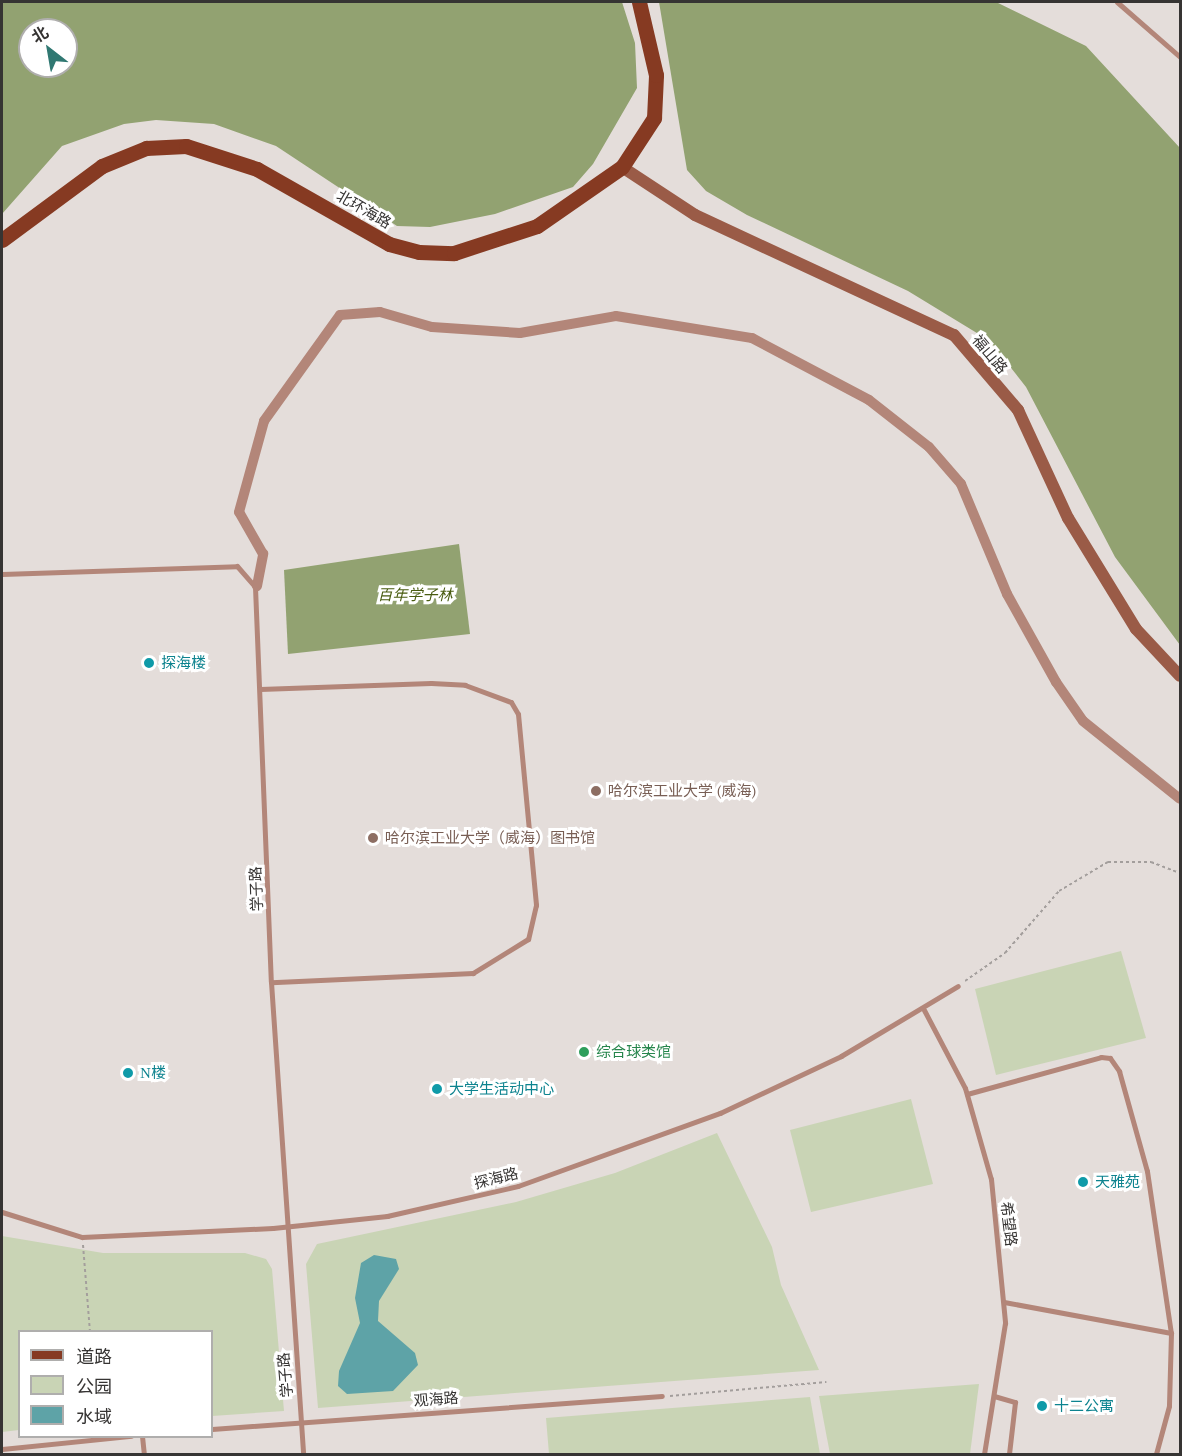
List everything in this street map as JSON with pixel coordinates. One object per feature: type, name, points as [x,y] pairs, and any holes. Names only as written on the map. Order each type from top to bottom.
[{"type":"main road","name":"北环海路","points":[[2,240],[102,166],[146,148],[186,146],[223,153],[389,244],[419,252],[454,253],[537,226],[622,167],[654,118],[656,75],[639,2]]},
{"type":"main road","name":"福山路","points":[[622,167],[695,215],[954,335],[1018,410],[1068,519],[1124,609],[1180,676]]},
{"type":"street","points":[[258,586],[262,554],[239,512],[264,422],[340,315],[380,312],[432,327],[520,333],[616,316],[752,338],[869,400],[929,447],[961,484],[1007,594],[1056,682],[1083,721],[1180,799]]},
{"type":"lane","points":[[1117,2],[1180,57]]},
{"type":"lane","name":"学子路","points":[[2,574],[237,566],[255,587],[271,982],[303,1455]]},
{"type":"lane","points":[[260,689],[431,683],[465,685],[511,702],[518,714],[536,905],[528,939],[473,973],[271,982]]},
{"type":"lane","name":"探海路","points":[[2,1212],[82,1237],[287,1227],[387,1216],[518,1186],[622,1151],[720,1113],[924,1010],[958,986]]},
{"type":"lane","name":"希望路","points":[[924,1010],[967,1094],[991,1179],[1004,1302],[994,1396],[984,1455]]},
{"type":"lane","points":[[967,1094],[1110,1058],[1119,1071],[1147,1171],[1171,1333],[1169,1406],[1156,1455]]},
{"type":"lane","points":[[1004,1302],[1171,1333]]},
{"type":"lane","name":"观海路","points":[[213,1429],[302,1420],[662,1396]]},
{"type":"lane","points":[[994,1396],[1015,1402],[1008,1455]]},
{"type":"lane","points":[[2,1449],[120,1438]]},
{"type":"lane","points":[[142,1438],[144,1455]]},
{"type":"path","points":[[958,986],[1005,953],[1059,891],[1108,862],[1151,862],[1180,873]]},
{"type":"path","points":[[82,1237],[90,1330]]},
{"type":"path","points":[[662,1396],[826,1382]]},
{"type":"green space","points":[[2,2],[622,2],[635,43],[637,88],[593,164],[573,187],[495,214],[430,227],[397,226],[276,146],[214,124],[156,120],[124,124],[62,146],[2,214]]},
{"type":"green space","points":[[659,2],[996,2],[1086,46],[1180,148],[1180,645],[1115,557],[1026,387],[990,341],[908,291],[747,215],[706,191],[687,170]]},
{"type":"green space","name":"百年学子林","points":[[459,544],[470,634],[288,654],[284,570]]},
{"type":"green space","points":[[1121,951],[1146,1038],[996,1075],[975,989]]},
{"type":"green space","points":[[911,1099],[933,1184],[811,1212],[790,1130]]},
{"type":"green space","points":[[717,1133],[772,1247],[781,1285],[819,1370],[318,1408],[306,1264],[317,1244],[516,1202],[615,1173]]},
{"type":"green space","points":[[2,1236],[103,1253],[245,1253],[266,1259],[272,1269],[284,1411],[213,1416],[213,1330],[18,1330],[18,1430],[2,1432]]},
{"type":"green space","points":[[979,1384],[970,1454],[830,1454],[819,1396]]},
{"type":"green space","points":[[810,1397],[820,1454],[549,1454],[546,1418]]},
{"type":"water","points":[[374,1255],[396,1259],[399,1269],[379,1301],[378,1321],[415,1353],[418,1365],[393,1391],[347,1394],[338,1386],[339,1371],[360,1323],[355,1298],[361,1263]]},
{"type":"place","name":"探海楼","points":[[149,663]]},
{"type":"place","name":"哈尔滨工业大学 (威海)","points":[[596,791]]},
{"type":"place","name":"哈尔滨工业大学（威海）图书馆","points":[[373,838]]},
{"type":"place","name":"综合球类馆","points":[[584,1052]]},
{"type":"place","name":"N楼","points":[[128,1073]]},
{"type":"place","name":"大学生活动中心","points":[[437,1089]]},
{"type":"place","name":"天雅苑","points":[[1083,1182]]},
{"type":"place","name":"十二公寓","points":[[1042,1406]]}]
